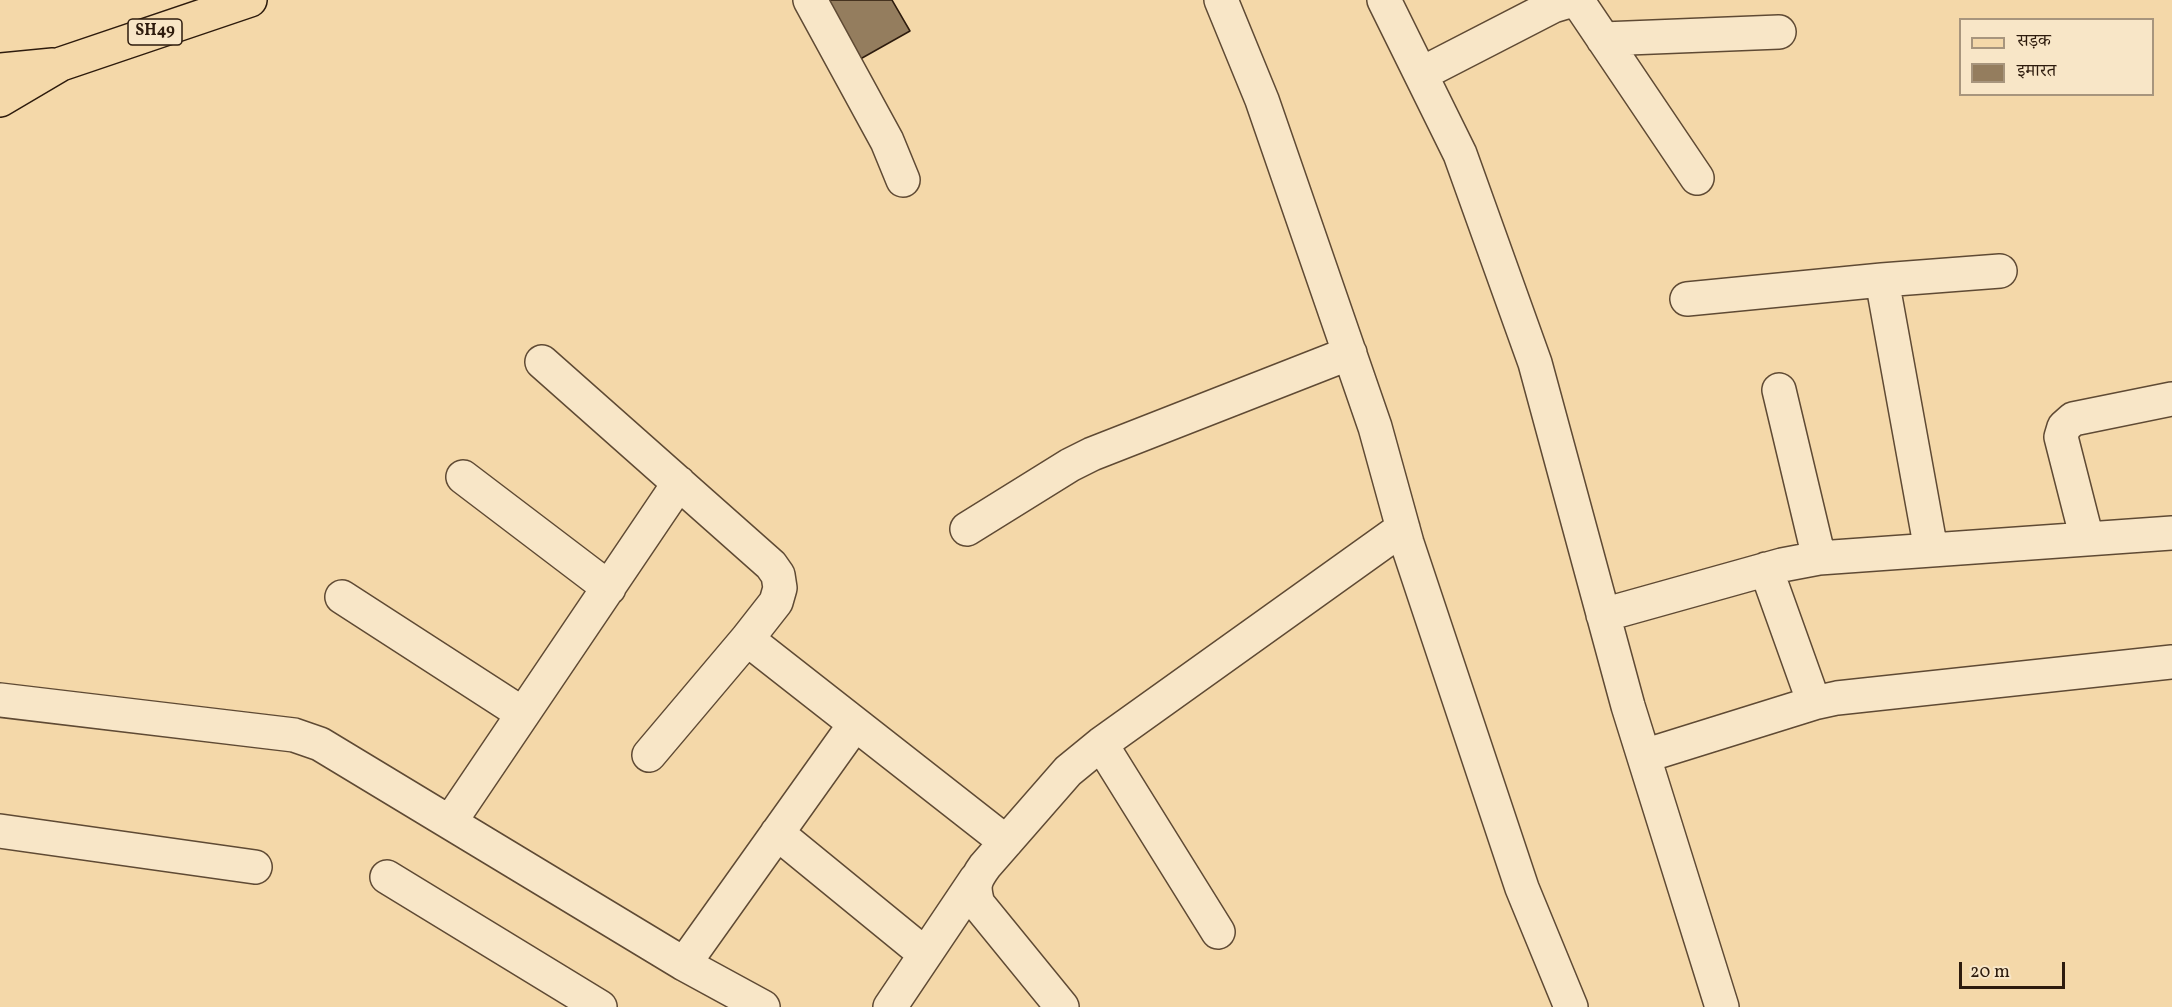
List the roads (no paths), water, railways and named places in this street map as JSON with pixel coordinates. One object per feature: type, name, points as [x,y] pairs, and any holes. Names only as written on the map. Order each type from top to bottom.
[{"type":"main road","name":"SH49","points":[[0,100],[61,64],[250,0]]},
{"type":"main road","name":"SH49","points":[[0,70],[61,64]]},
{"type":"street","points":[[810,0],[887,141],[903,180]]},
{"type":"street","points":[[1221,0],[1262,100],[1350,353],[1375,427],[1403,528],[1522,888],[1569,1006]]},
{"type":"street","points":[[1384,0],[1460,154],[1535,363],[1603,615],[1722,1007]]},
{"type":"street","points":[[1421,74],[1565,2],[1603,39],[1697,178]]},
{"type":"street","points":[[1603,39],[1779,32]]},
{"type":"street","points":[[1687,299],[2000,271]]},
{"type":"street","points":[[1882,280],[1930,550]]},
{"type":"street","points":[[967,529],[1070,465],[1092,454],[1350,353]]},
{"type":"street","points":[[542,362],[771,565],[778,575],[780,588],[776,602],[649,755]]},
{"type":"street","points":[[1779,390],[1819,558]]},
{"type":"street","points":[[2087,539],[2061,437],[2064,427],[2073,419],[2172,399]]},
{"type":"street","points":[[463,477],[609,588]]},
{"type":"street","points":[[450,822],[679,483]]},
{"type":"street","points":[[890,1007],[976,879],[1068,771],[1101,744],[1403,528]]},
{"type":"street","points":[[1603,615],[1766,569],[1819,558],[2172,533]]},
{"type":"street","points":[[1766,569],[1814,703]]},
{"type":"street","points":[[342,597],[523,714]]},
{"type":"street","points":[[747,639],[1006,842]]},
{"type":"street","points":[[1644,756],[1814,703],[1838,698],[2172,662]]},
{"type":"street","points":[[0,700],[294,735],[320,744],[684,964],[763,1007]]},
{"type":"street","points":[[684,964],[855,724]]},
{"type":"street","points":[[1101,744],[1218,932]]},
{"type":"street","points":[[0,831],[255,867]]},
{"type":"street","points":[[777,833],[925,954]]},
{"type":"street","points":[[387,877],[600,1007]]},
{"type":"street","points":[[976,879],[975,892],[978,904],[1062,1007]]}]
